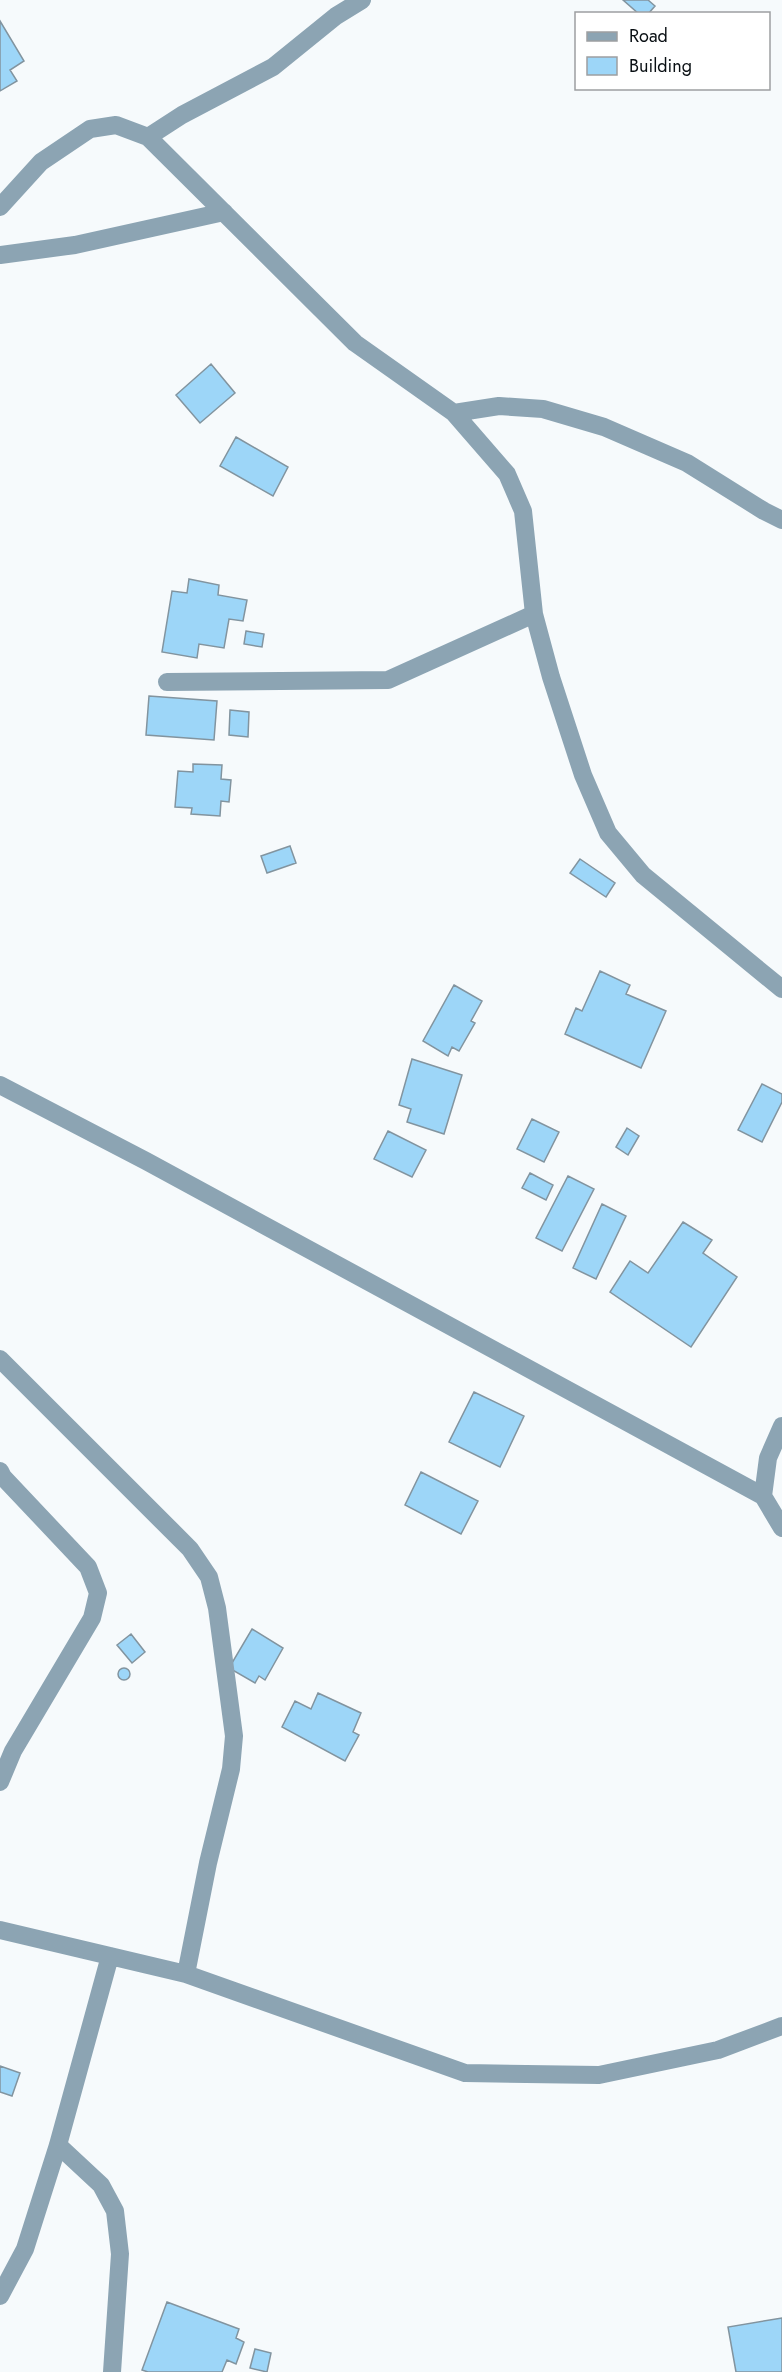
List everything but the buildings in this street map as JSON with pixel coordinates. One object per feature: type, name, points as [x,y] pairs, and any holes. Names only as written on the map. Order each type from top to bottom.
[{"type":"street","points":[[148,137],[182,115],[273,68],[336,16],[362,0]]},
{"type":"street","points":[[0,207],[40,162],[90,129],[116,125],[148,137],[355,343],[454,413],[507,474],[523,511],[534,614],[551,677],[583,775],[608,832],[643,875],[782,989]]},
{"type":"street","points":[[0,255],[75,245],[224,212]]},
{"type":"street","points":[[454,413],[499,406],[543,409],[603,427],[687,463],[782,520]]},
{"type":"street","points":[[167,682],[388,680],[534,614]]},
{"type":"street","points":[[0,1084],[763,1496],[782,1528]]},
{"type":"street","points":[[0,1359],[189,1549],[209,1577],[217,1608],[234,1736],[231,1769],[208,1863],[186,1974]]},
{"type":"street","points":[[763,1496],[768,1458],[782,1426]]},
{"type":"street","points":[[0,1471],[3,1477],[88,1567],[98,1593],[92,1618],[7,1745],[0,1782]]},
{"type":"street","points":[[0,1930],[186,1974],[465,2073],[599,2075],[718,2050],[782,2026]]},
{"type":"street","points":[[0,2296],[25,2249],[58,2145],[110,1956]]},
{"type":"street","points":[[58,2145],[101,2185],[115,2211],[120,2254],[112,2372]]}]
